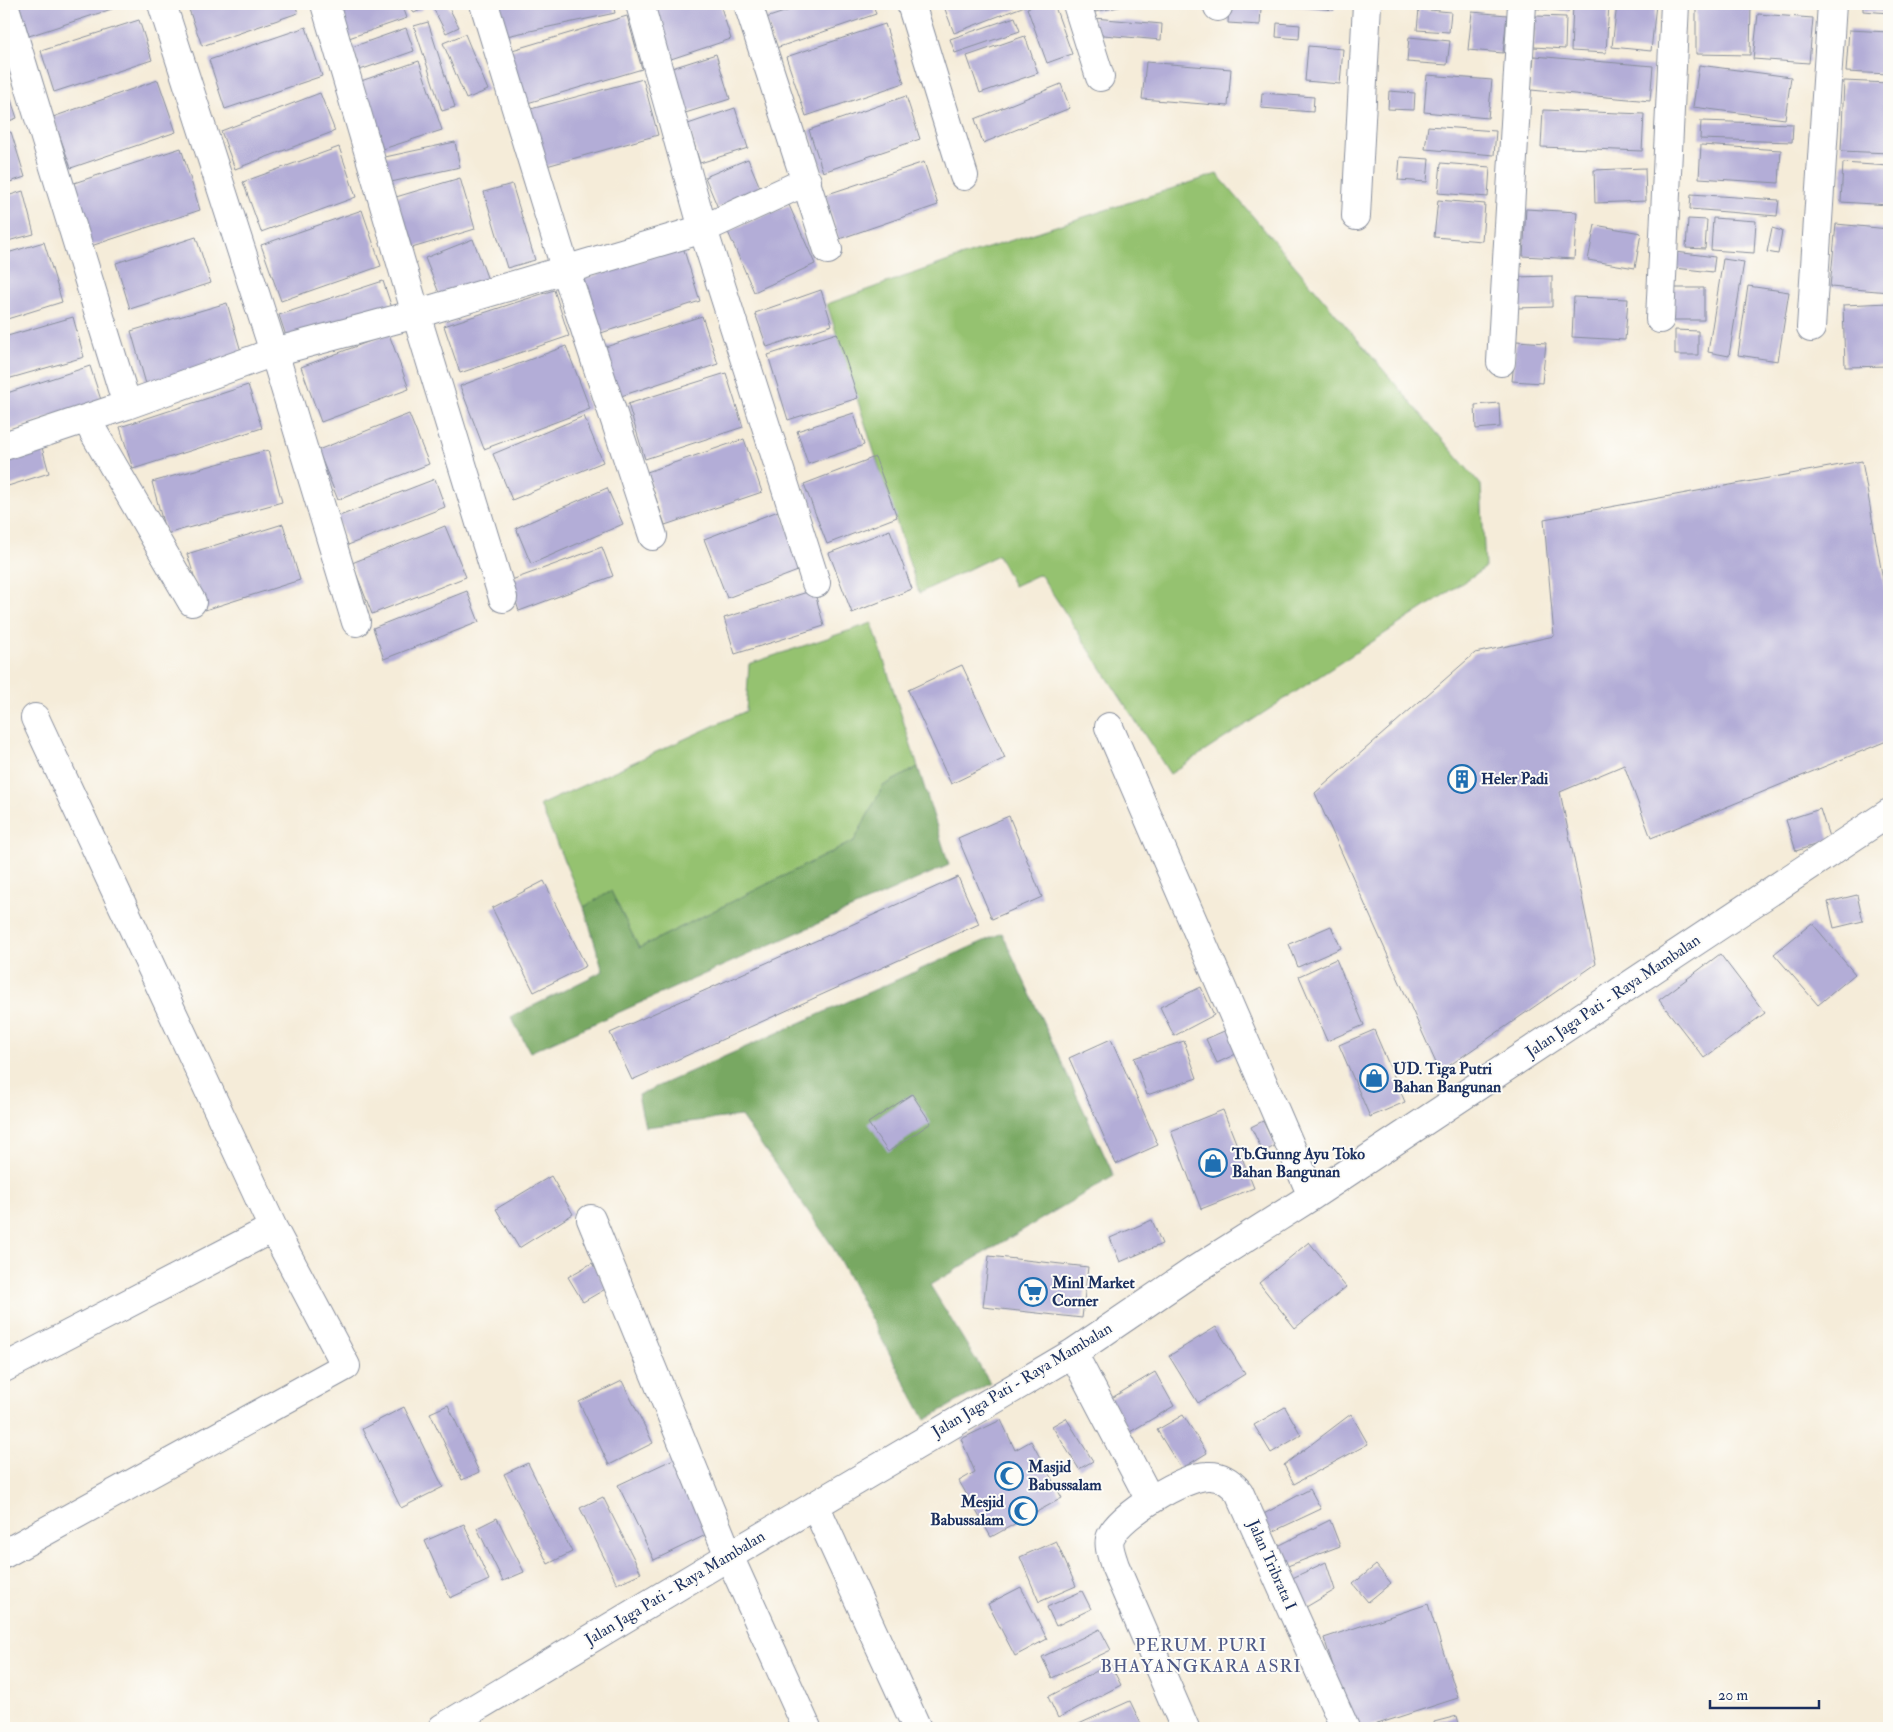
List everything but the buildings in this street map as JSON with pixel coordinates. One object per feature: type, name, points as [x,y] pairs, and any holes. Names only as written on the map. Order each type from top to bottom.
[{"type":"street","points":[[4,4],[127,405]]},
{"type":"street","points":[[162,4],[274,352],[356,622]]},
{"type":"street","points":[[325,4],[416,314],[503,598]]},
{"type":"street","points":[[484,4],[566,271],[653,536]]},
{"type":"street","points":[[640,4],[703,229],[816,583]]},
{"type":"street","points":[[748,4],[828,250]]},
{"type":"street","points":[[910,4],[964,176]]},
{"type":"street","points":[[1078,4],[1100,77]]},
{"type":"street","points":[[1356,216],[1366,4]]},
{"type":"street","points":[[1501,362],[1522,4]]},
{"type":"street","points":[[1660,318],[1675,4]]},
{"type":"street","points":[[1811,328],[1832,4]]},
{"type":"street","points":[[4,446],[127,405],[274,352],[566,271],[703,229],[807,181]]},
{"type":"street","points":[[86,419],[192,602]]},
{"type":"street","points":[[4,1554],[346,1366],[273,1228],[35,718]]},
{"type":"street","points":[[1109,727],[1312,1196]]},
{"type":"street","name":"Jalan Jaga Pati - Raya Mambalan","points":[[442,1728],[1073,1353],[1195,1270],[1312,1196],[1889,814]]},
{"type":"street","points":[[591,1219],[729,1556],[807,1728]]},
{"type":"street","points":[[4,1368],[273,1228]]},
{"type":"street","points":[[1073,1353],[1150,1500]]},
{"type":"street","name":"Jalan Tribrata I","points":[[1185,1728],[1114,1566],[1110,1539],[1126,1519],[1150,1500],[1195,1478],[1207,1476],[1225,1480],[1239,1492],[1345,1728]]},
{"type":"street","points":[[815,1505],[917,1728]]},
{"type":"green space","points":[[1217,174],[1481,485],[1485,568],[1170,774],[1040,574],[1014,586],[998,555],[919,593],[827,304],[960,257]]},
{"type":"green space","points":[[872,623],[918,767],[883,786],[854,841],[639,948],[611,892],[584,907],[540,805],[746,711],[749,664]]},
{"type":"green space","points":[[918,767],[949,865],[530,1052],[511,1017],[603,971],[584,907],[611,891],[639,948],[854,841],[883,786]]},
{"type":"green space","points":[[1002,933],[1114,1176],[930,1285],[990,1383],[925,1420],[831,1244],[741,1116],[645,1127],[638,1095]]},
{"type":"place","name":"Heler Padi","points":[[1462,779]]},
{"type":"place","name":"UD. Tiga Putri Bahan Bangunan","points":[[1374,1078]]},
{"type":"place","name":"Tb.Gunng Ayu Toko Bahan Bangunan","points":[[1213,1163]]},
{"type":"place","name":"Minl Market Corner","points":[[1033,1292]]},
{"type":"place","name":"Masjid Babussalam","points":[[1009,1476]]},
{"type":"place","name":"Mesjid Babussalam","points":[[1023,1511]]},
{"type":"district","name":"PERUM. PURI BHAYANGKARA ASRI","points":[[1201,1655]]}]
